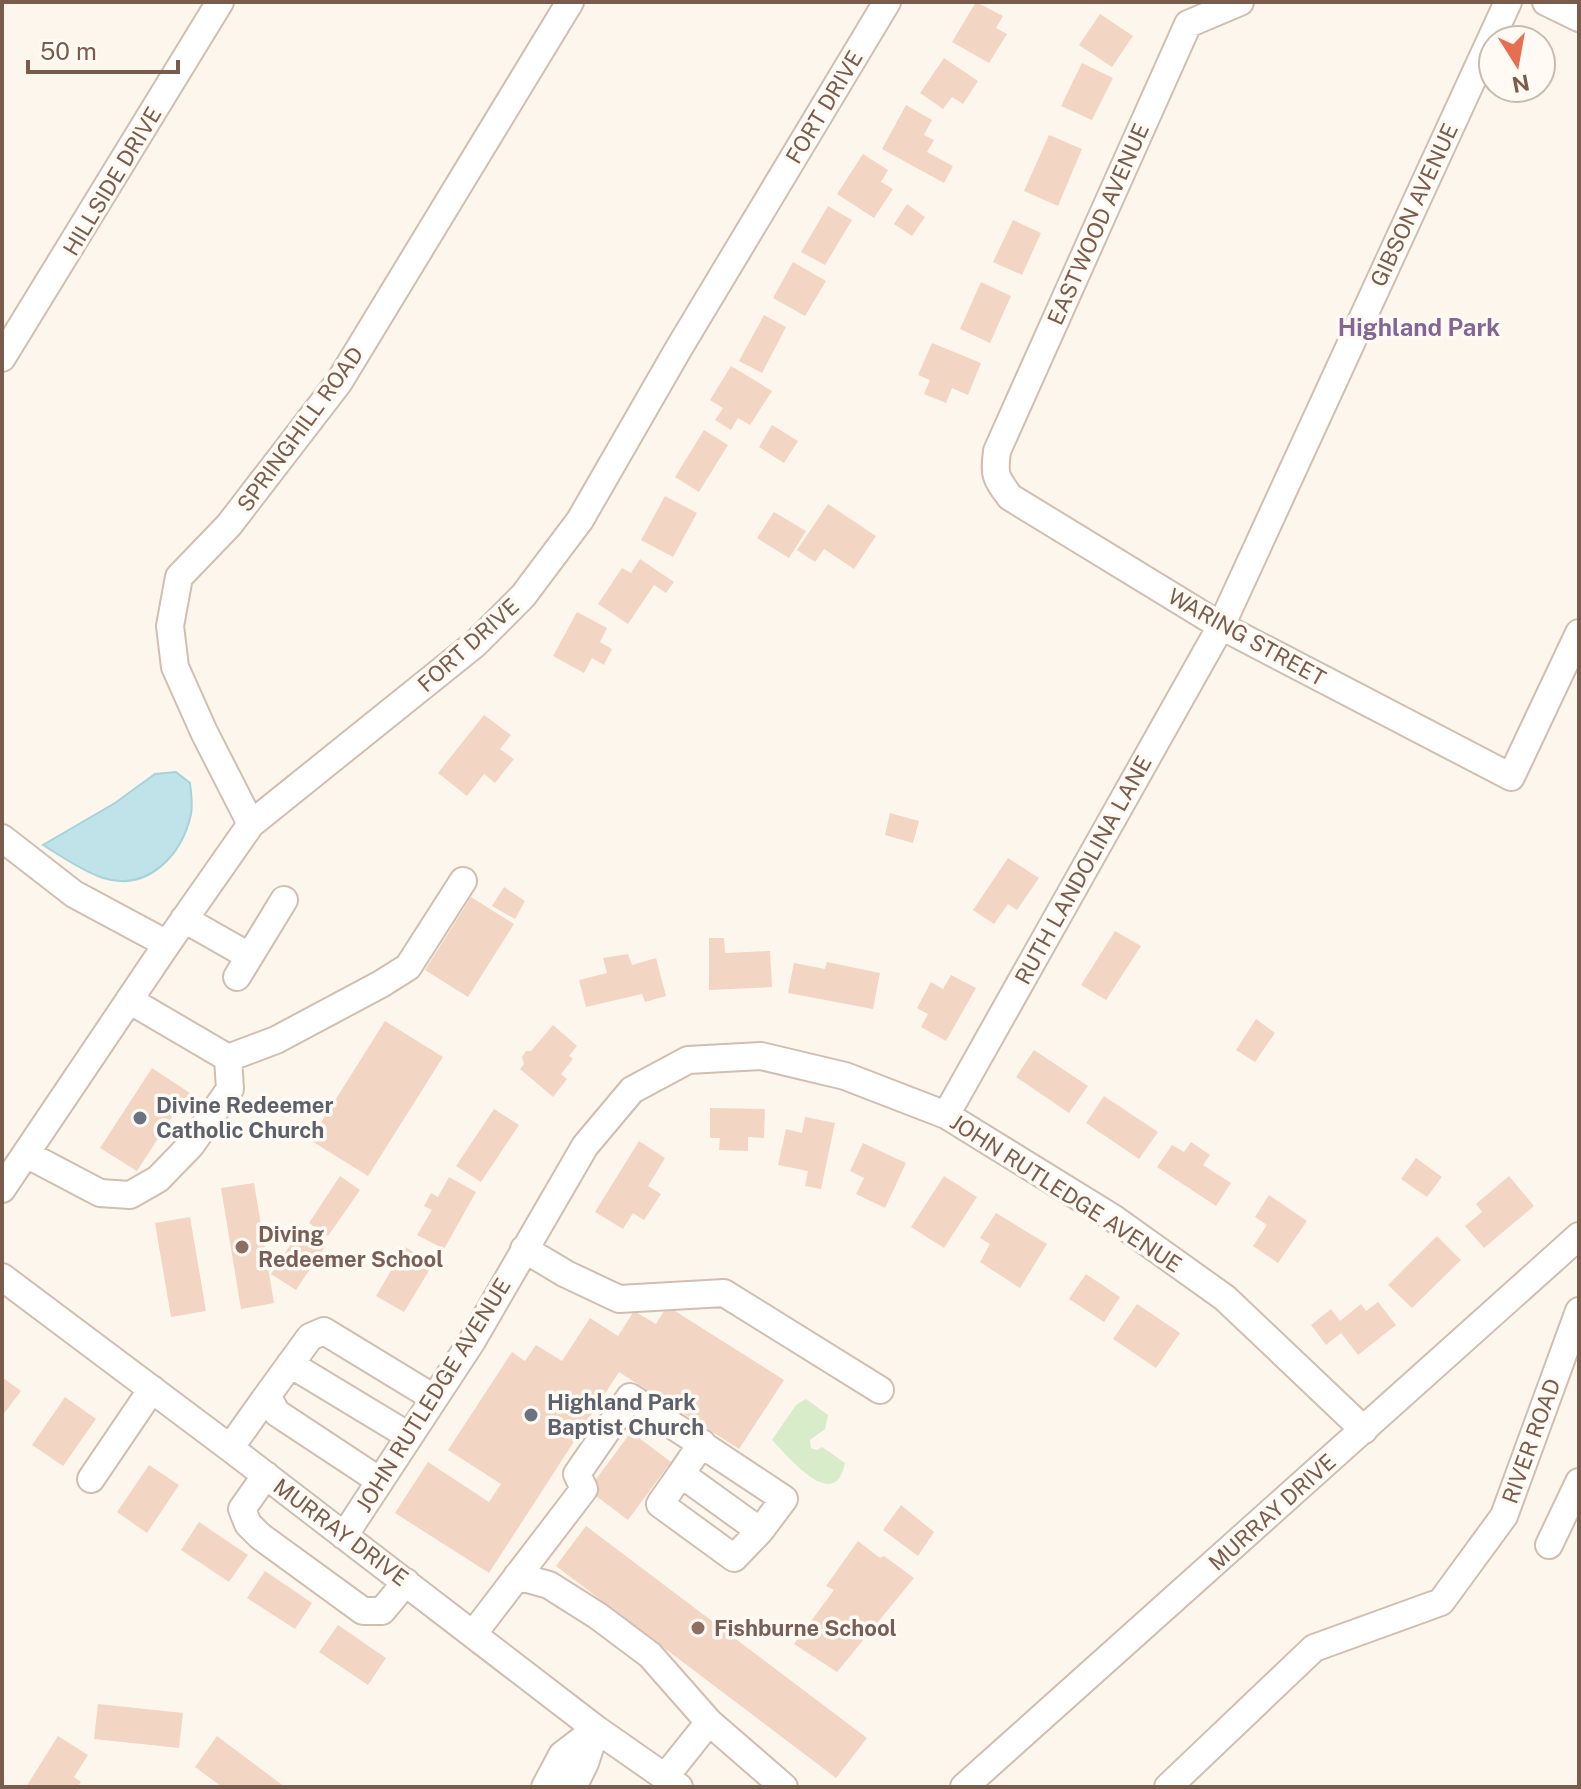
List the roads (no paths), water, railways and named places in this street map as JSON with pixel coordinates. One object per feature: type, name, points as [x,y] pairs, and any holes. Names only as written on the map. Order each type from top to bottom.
[{"type":"street","name":"HILLSIDE DRIVE","points":[[2,358],[220,2]]},
{"type":"street","name":"SPRINGHILL ROAD","points":[[251,824],[175,667],[170,626],[179,577],[229,525],[339,382],[570,2]]},
{"type":"street","name":"FORT DRIVE","points":[[2,1189],[251,824],[475,644],[523,596],[580,520],[679,348],[887,2]]},
{"type":"street","name":"EASTWOOD AVENUE","points":[[996,478],[997,451],[1188,24],[1240,2]]},
{"type":"street","name":"GIBSON AVENUE","points":[[1221,626],[1508,2]]},
{"type":"street","points":[[1546,2],[1574,12]]},
{"type":"street","name":"WARING STREET","points":[[996,478],[1010,497],[1221,626],[1511,777],[1579,633]]},
{"type":"street","name":"RUTH LANDOLINA LANE","points":[[946,1115],[1221,626]]},
{"type":"street","points":[[2,838],[74,894],[167,944]]},
{"type":"street","points":[[228,1058],[276,1040],[408,967],[463,881]]},
{"type":"street","points":[[184,919],[243,967],[284,900]]},
{"type":"street","points":[[129,1000],[228,1058]]},
{"type":"street","name":"JOHN RUTLEDGE AVENUE","points":[[344,1536],[472,1341],[585,1146],[632,1090],[688,1060],[761,1056],[845,1076],[946,1115],[1113,1218],[1225,1298],[1364,1430]]},
{"type":"street","points":[[26,1154],[100,1193],[130,1195],[158,1179],[191,1145],[230,1089],[228,1058]]},
{"type":"street","name":"MURRAY DRIVE","points":[[964,1787],[1364,1430],[1577,1245]]},
{"type":"street","points":[[524,1249],[566,1274],[619,1299],[724,1293],[880,1390]]},
{"type":"street","name":"MURRAY DRIVE","points":[[2,1277],[474,1633],[596,1729],[672,1782]]},
{"type":"street","name":"RIVER ROAD","points":[[1168,1787],[1314,1648],[1441,1602],[1504,1516],[1579,1311]]},
{"type":"street","points":[[230,1448],[272,1404],[290,1364],[310,1337],[324,1331],[434,1398]]},
{"type":"street","points":[[290,1364],[409,1436]]},
{"type":"street","points":[[91,1479],[152,1389]]},
{"type":"street","points":[[474,1633],[584,1489],[577,1474],[630,1397],[702,1443],[784,1499],[734,1558],[660,1504],[702,1443]]},
{"type":"street","points":[[272,1404],[380,1481]]},
{"type":"street","points":[[681,1474],[760,1531]]},
{"type":"street","points":[[266,1475],[242,1509],[248,1524],[260,1536],[363,1611],[382,1611],[406,1582]]},
{"type":"street","points":[[1549,1545],[1579,1482]]},
{"type":"street","points":[[517,1576],[549,1585],[598,1616],[650,1655],[709,1722],[784,1787]]},
{"type":"street","points":[[672,1782],[709,1722]]},
{"type":"street","points":[[545,1787],[562,1755],[596,1729]]},
{"type":"street","points":[[573,1787],[596,1729]]},
{"type":"water","points":[[176,772],[190,783],[191,814],[180,843],[171,856],[148,875],[119,881],[103,878],[43,845],[115,803],[155,774]]},
{"type":"place","name":"Divine Redeemer Catholic Church","points":[[140,1118]]},
{"type":"place","name":"Diving Redeemer School","points":[[242,1247]]},
{"type":"place","name":"Highland Park Baptist Church","points":[[531,1415]]},
{"type":"place","name":"Fishburne School","points":[[698,1628]]},
{"type":"district","name":"Highland Park","points":[[1419,327]]}]
